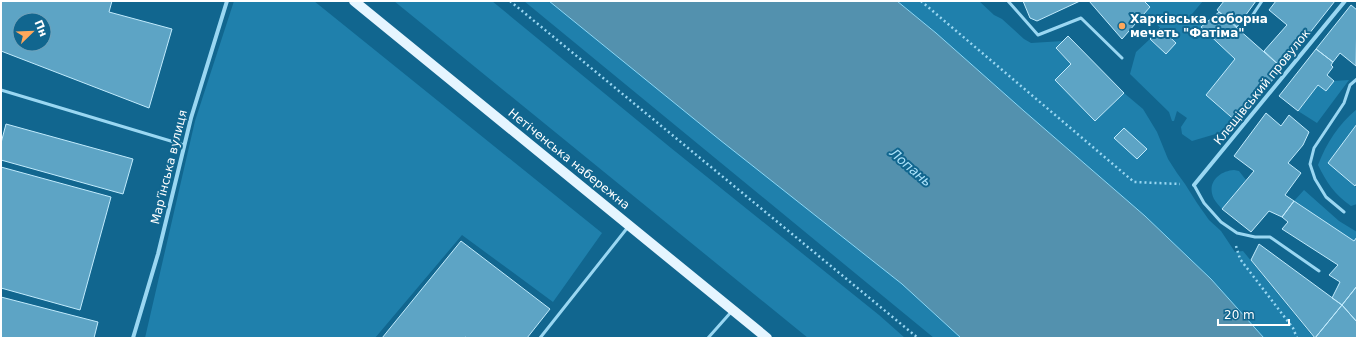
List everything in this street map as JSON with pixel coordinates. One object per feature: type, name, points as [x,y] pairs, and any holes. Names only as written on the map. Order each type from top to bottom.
[{"type":"main road","name":"Нетіченська набережна","points":[[354,1],[767,338]]},
{"type":"street","name":"Мар’їнська вулиця","points":[[132,338],[158,254],[191,118],[228,1]]},
{"type":"street","name":"Клещівський провулок","points":[[1194,185],[1345,1]]},
{"type":"lane","points":[[1008,1],[1038,35],[1081,18],[1122,58]]},
{"type":"lane","points":[[1246,24],[1262,1]]},
{"type":"lane","points":[[1344,212],[1326,197],[1315,179],[1310,164],[1314,148],[1344,102],[1350,85],[1357,79]]},
{"type":"lane","points":[[1,90],[184,145]]},
{"type":"lane","points":[[1194,185],[1204,203],[1221,222],[1237,233],[1255,237],[1270,237],[1319,271]]},
{"type":"lane","points":[[540,338],[629,225]]},
{"type":"lane","points":[[708,338],[733,310]]},
{"type":"path","points":[[510,1],[918,338]]},
{"type":"path","points":[[921,1],[1134,182],[1194,185]]},
{"type":"path","points":[[1237,233],[1236,247],[1240,258],[1293,328],[1297,338]]},
{"type":"shaded area","points":[[234,1],[314,1],[602,233],[553,302],[462,235],[375,338],[145,338],[195,121]]},
{"type":"shaded area","points":[[394,1],[492,1],[671,148],[879,315],[905,338],[808,338]]},
{"type":"shaded area","points":[[524,1],[549,1],[902,284],[961,338],[934,338]]},
{"type":"shaded area","points":[[897,1],[979,1],[994,15],[1002,19],[1024,39],[1031,43],[1063,41],[1056,49],[1071,64],[1055,80],[1095,121],[1124,93],[1143,109],[1157,132],[1168,159],[1209,220],[1221,231],[1235,252],[1243,251],[1314,338],[1264,338],[1211,279],[1145,216],[936,33]]},
{"type":"shaded area","points":[[1144,1],[1203,1],[1192,14],[1202,26],[1201,27],[1235,59],[1206,95],[1234,120],[1219,133],[1192,141],[1182,134],[1181,127],[1187,118],[1177,111],[1174,121],[1172,121],[1169,112],[1130,74],[1136,52],[1150,39],[1166,54],[1176,43],[1145,13],[1150,7]]},
{"type":"shaded area","points":[[1349,80],[1317,123],[1298,111],[1318,85],[1326,91],[1334,81]]},
{"type":"shaded area","points":[[1357,109],[1357,124],[1329,163],[1357,188],[1357,204],[1351,206],[1332,188],[1318,165],[1334,134],[1344,121]]},
{"type":"shaded area","points":[[1234,170],[1239,171],[1246,180],[1222,209],[1214,199],[1212,193],[1213,183],[1219,175]]},
{"type":"shaded area","points":[[1304,190],[1339,221],[1357,232],[1357,237],[1354,241],[1294,201]]},
{"type":"water","name":"Лопань","points":[[549,1],[897,1],[936,33],[1145,216],[1211,279],[1264,338],[961,338],[902,284],[720,140]]},
{"type":"building","points":[[1,1],[112,1],[109,12],[172,29],[149,108],[1,51]]},
{"type":"building","points":[[1023,1],[1080,1],[1037,21],[1030,18]]},
{"type":"building","name":"Харківська соборна мечеть \"Фатіма\"","points":[[1089,1],[1144,1],[1150,7],[1122,39]]},
{"type":"building","points":[[1224,1],[1256,1],[1237,27],[1217,10]]},
{"type":"building","points":[[1276,1],[1335,1],[1282,68],[1264,51],[1287,25],[1269,10]]},
{"type":"building","points":[[1351,5],[1357,10],[1356,66],[1340,53],[1333,62],[1316,49]]},
{"type":"building","points":[[1219,12],[1282,68],[1238,123],[1206,95],[1235,59],[1201,27]]},
{"type":"building","points":[[1160,28],[1176,43],[1166,54],[1150,39]]},
{"type":"building","points":[[1068,36],[1124,93],[1095,121],[1055,80],[1071,64],[1056,48]]},
{"type":"building","points":[[1316,49],[1333,62],[1331,65],[1333,67],[1327,75],[1334,81],[1326,91],[1318,85],[1298,111],[1279,96]]},
{"type":"building","points":[[1266,113],[1281,126],[1289,115],[1309,132],[1303,145],[1288,163],[1301,173],[1285,195],[1294,201],[1282,217],[1269,211],[1251,232],[1222,209],[1254,171],[1234,156]]},
{"type":"building","points":[[6,124],[133,159],[123,194],[1,160],[1,143]]},
{"type":"building","points":[[1357,124],[1357,183],[1355,186],[1328,163]]},
{"type":"building","points":[[1124,128],[1147,149],[1137,159],[1114,138]]},
{"type":"building","points":[[1,167],[111,197],[80,310],[1,288]]},
{"type":"building","points":[[1294,201],[1354,241],[1357,237],[1357,286],[1342,305],[1332,298],[1340,282],[1329,275],[1338,265],[1282,229],[1288,222],[1282,217]]},
{"type":"building","points":[[461,241],[550,309],[527,338],[382,338]]},
{"type":"building","points":[[1259,244],[1342,305],[1315,338],[1251,260]]},
{"type":"building","points":[[1357,286],[1357,322],[1342,305]]},
{"type":"building","points":[[1,297],[98,322],[94,338],[1,338]]},
{"type":"building","points":[[1342,305],[1357,322],[1357,338],[1315,338]]},
{"type":"place","name":"Харківська соборна мечеть \"Фатіма\"","points":[[1122,26]]}]
